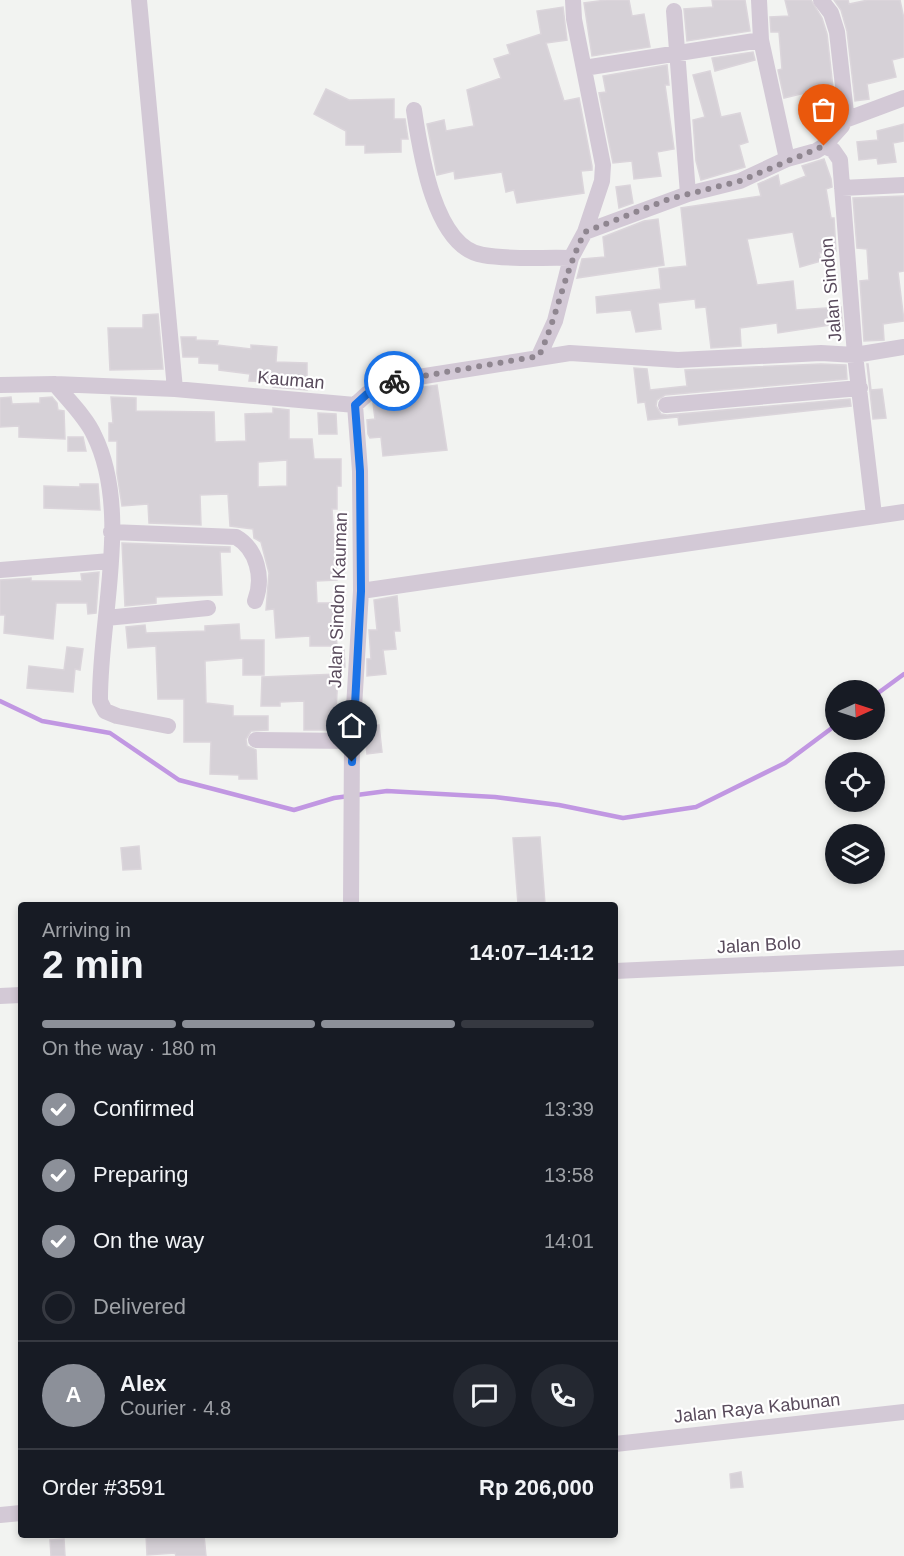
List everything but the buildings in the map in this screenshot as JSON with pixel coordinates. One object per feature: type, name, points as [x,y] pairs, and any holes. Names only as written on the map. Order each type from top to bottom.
[{"type":"street","points":[[140,0],[175,389]]},
{"type":"street","points":[[539,356],[555,321],[571,258],[585,232],[602,181],[603,165],[574,19],[573,0]]},
{"type":"street","points":[[759,0],[761,40],[787,159]]},
{"type":"street","points":[[822,0],[831,13],[837,32],[843,69],[845,120]]},
{"type":"street","points":[[674,11],[688,194]]},
{"type":"street","points":[[584,68],[761,40]]},
{"type":"street","points":[[585,232],[688,194],[740,181],[787,159],[816,152],[824,146],[845,120],[904,98]]},
{"type":"street","points":[[414,110],[423,169],[455,240],[467,250],[482,255],[571,258]]},
{"type":"street","name":"Jalan Sindon","points":[[570,352],[678,360],[838,353],[855,355],[838,155],[824,146]]},
{"type":"street","points":[[842,188],[904,185]]},
{"type":"street","points":[[355,405],[367,394],[393,381],[570,352],[555,321]]},
{"type":"street","points":[[874,515],[855,355],[904,347]]},
{"type":"street","points":[[55,384],[94,434],[106,468],[111,532],[100,701],[105,711],[117,716],[168,726]]},
{"type":"street","name":"Kauman","points":[[0,385],[55,384],[175,389],[355,405]]},
{"type":"street","points":[[666,405],[860,388]]},
{"type":"street","name":"Jalan Sindon Kauman","points":[[351,902],[352,741],[361,591],[360,471],[355,405]]},
{"type":"street","points":[[361,591],[904,512]]},
{"type":"street","points":[[111,532],[236,537],[247,543],[256,560],[259,590],[255,601]]},
{"type":"street","points":[[0,570],[110,561]]},
{"type":"street","points":[[106,618],[208,608]]},
{"type":"street","points":[[256,740],[352,741]]},
{"type":"street","name":"Jalan Bolo","points":[[618,971],[904,958]]},
{"type":"street","points":[[0,996],[18,996]]},
{"type":"street","name":"Jalan Raya Kabunan","points":[[618,1444],[904,1412]]},
{"type":"street","points":[[0,1515],[18,1513]]},
{"type":"waterway","points":[[885,688],[904,674]]},
{"type":"waterway","points":[[0,701],[42,721],[110,733],[179,780],[294,810],[334,798],[387,791],[495,797],[559,805],[623,818],[696,807],[785,763],[825,733]]},
{"type":"way so far","points":[[394,381],[539,356],[555,321],[571,258],[585,232],[669,199],[740,181],[787,159],[816,152],[824,146]]},
{"type":"route","points":[[352,762],[361,591],[360,471],[355,405],[367,394],[394,381]]}]
